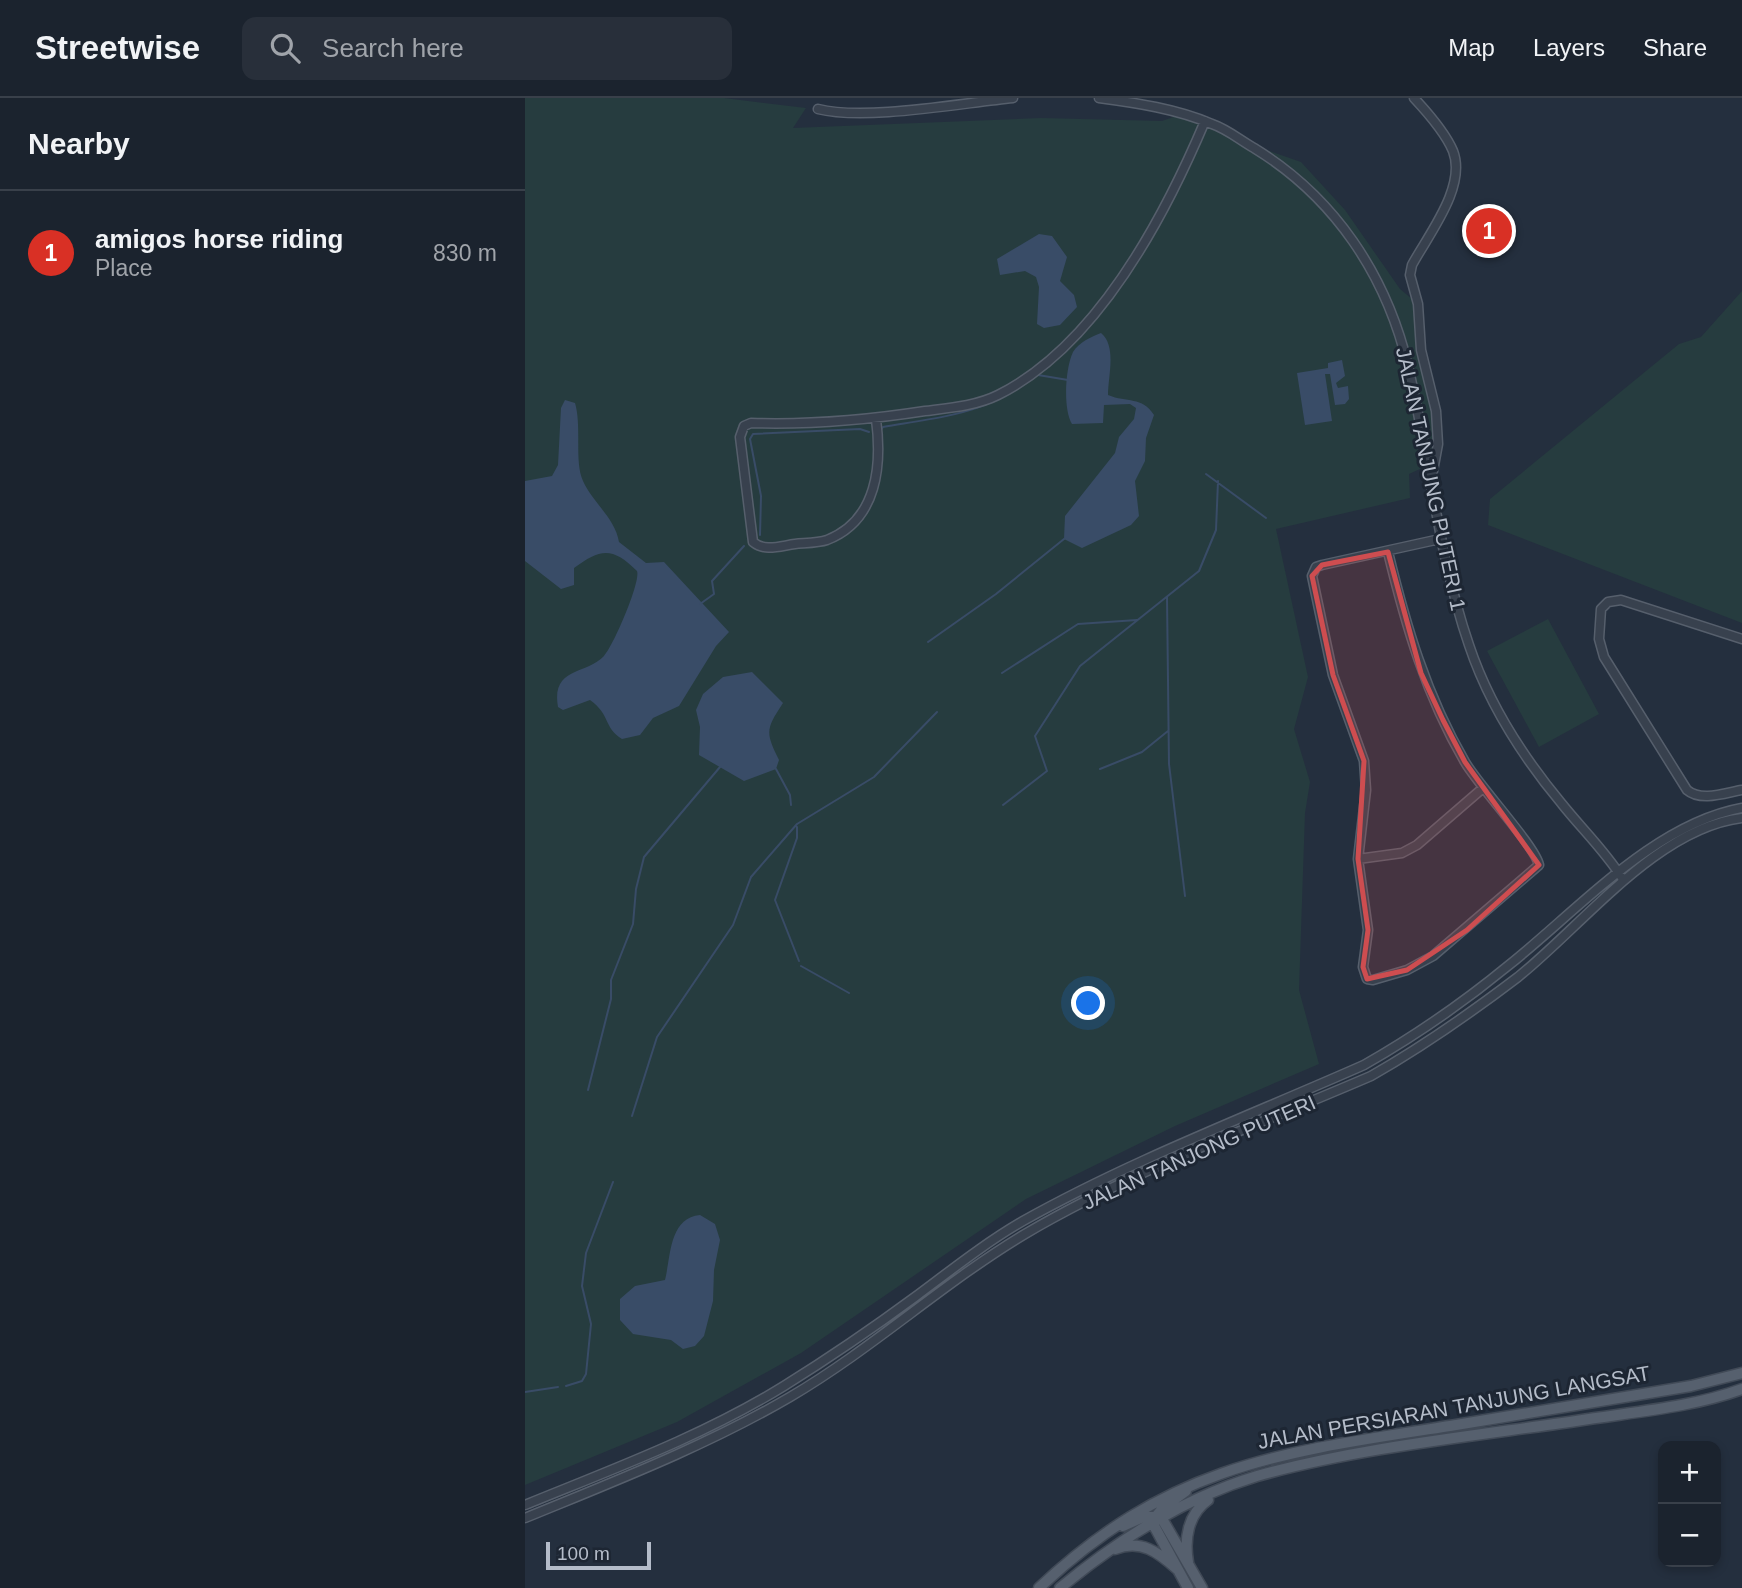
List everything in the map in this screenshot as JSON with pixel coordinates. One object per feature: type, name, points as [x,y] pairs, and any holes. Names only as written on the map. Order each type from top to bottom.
[{"type":"main road","name":"JALAN PERSIARAN TANJUNG LANGSAT","points":[[1039,1588],[1089,1545],[1155,1501],[1251,1462],[1295,1451],[1691,1386],[1742,1373]]},
{"type":"main road","name":"JALAN PERSIARAN TANJUNG LANGSAT","points":[[1060,1588],[1089,1564],[1156,1518],[1256,1477],[1333,1459],[1675,1406],[1742,1389]]},
{"type":"main road","points":[[1156,1518],[1164,1507],[1207,1478]]},
{"type":"main road","points":[[1188,1562],[1187,1540],[1195,1511],[1229,1486]]},
{"type":"main road","points":[[1089,1545],[1143,1517],[1156,1518],[1188,1562],[1202,1588]]},
{"type":"main road","points":[[1156,1518],[1177,1569],[1188,1588]]},
{"type":"main road","points":[[1089,1564],[1121,1547],[1142,1546],[1157,1552],[1177,1569]]},
{"type":"street","points":[[818,109],[841,113],[867,112],[1013,98]]},
{"type":"street","name":"JALAN TANJUNG PUTERI 1","points":[[1099,98],[1130,102],[1205,121],[1287,168],[1323,202],[1357,246],[1376,277],[1393,317],[1408,364],[1432,481],[1440,539],[1469,646],[1510,736],[1621,877]]},
{"type":"street","points":[[1414,98],[1452,149],[1455,161],[1453,186],[1412,265],[1410,275],[1418,304],[1421,350],[1436,411],[1438,444],[1432,481]]},
{"type":"street","points":[[876,419],[878,476],[871,497],[856,519],[826,540],[764,548],[753,541],[740,437],[744,426],[751,423],[801,425],[876,419],[967,405],[996,396],[1020,382],[1082,327],[1122,279],[1153,230],[1205,121]]},
{"type":"street","points":[[1388,552],[1421,673],[1465,762],[1537,859],[1537,869],[1433,956],[1408,970],[1380,979],[1367,979],[1363,967],[1367,930],[1358,859],[1366,790],[1364,761],[1333,675],[1312,576],[1316,567],[1322,565],[1440,539]]},
{"type":"street","points":[[1742,639],[1621,600],[1608,602],[1601,609],[1599,639],[1604,657],[1687,790],[1692,795],[1709,796],[1742,790]]},
{"type":"street","points":[[1358,859],[1402,853],[1417,845],[1483,788]]},
{"type":"street","name":"JALAN TANJONG PUTERI","points":[[525,1505],[667,1447],[782,1387],[1021,1222],[1140,1160],[1276,1104],[1397,1046],[1508,966],[1678,830],[1720,812],[1742,808]]},
{"type":"street","points":[[1720,812],[1723,818],[1738,819]]},
{"type":"street","name":"JALAN TANJONG PUTERI","points":[[525,1518],[646,1469],[789,1398],[997,1252],[1084,1201],[1145,1171],[1371,1076],[1403,1058],[1517,977],[1621,877],[1686,837],[1738,819]]},
{"type":"street","points":[[782,1387],[789,1398]]},
{"type":"highlighted area","points":[[1388,552],[1421,673],[1443,720],[1465,762],[1539,865],[1467,930],[1407,970],[1367,979],[1363,967],[1368,930],[1358,859],[1364,761],[1333,675],[1312,576],[1322,565]]},
{"type":"green space","points":[[525,98],[724,98],[806,108],[793,128],[1041,118],[1162,121],[1182,114],[1246,143],[1301,162],[1345,210],[1400,289],[1418,304],[1418,330],[1436,411],[1433,463],[1409,474],[1410,498],[1276,529],[1308,677],[1294,729],[1310,782],[1305,813],[1299,990],[1319,1064],[1175,1126],[1026,1199],[801,1353],[677,1422],[525,1485]]},
{"type":"green space","points":[[1742,291],[1742,623],[1488,525],[1490,499],[1679,344],[1701,337]]},
{"type":"green space","points":[[1548,619],[1599,714],[1539,747],[1487,651]]},
{"type":"water","points":[[1039,234],[1052,236],[1067,257],[1060,281],[1074,295],[1077,307],[1060,325],[1044,328],[1037,324],[1039,287],[1036,277],[1025,271],[1000,275],[997,259]]},
{"type":"water","points":[[1101,333],[1110,353],[1108,395],[1139,402],[1154,415],[1146,438],[1145,461],[1135,481],[1139,516],[1131,525],[1082,548],[1064,539],[1065,516],[1115,453],[1119,437],[1134,419],[1136,408],[1130,404],[1104,405],[1103,423],[1072,424],[1066,399],[1070,359],[1079,345]]},
{"type":"water","points":[[1342,360],[1345,376],[1336,383],[1338,388],[1348,386],[1349,399],[1345,404],[1335,405],[1330,374],[1325,374],[1332,421],[1305,425],[1297,373],[1328,368],[1328,363]]},
{"type":"water","points":[[565,400],[575,403],[577,412],[579,464],[583,481],[613,525],[619,542],[646,563],[664,562],[729,632],[716,646],[679,706],[653,718],[640,735],[622,739],[612,730],[597,705],[590,700],[563,710],[558,707],[557,694],[565,678],[597,662],[608,650],[631,600],[637,571],[620,557],[599,554],[574,568],[574,585],[561,589],[525,561],[525,481],[552,476],[558,465],[561,408]]},
{"type":"water","points":[[752,672],[783,703],[769,731],[779,760],[776,769],[744,781],[699,755],[700,727],[696,710],[703,694],[723,677]]},
{"type":"water","points":[[700,1215],[715,1224],[720,1240],[714,1270],[713,1301],[704,1336],[695,1346],[683,1349],[671,1340],[633,1334],[620,1320],[620,1299],[635,1286],[665,1280],[677,1231],[682,1223]]},
{"type":"waterway","points":[[1074,342],[1081,336]]},
{"type":"waterway","points":[[881,430],[883,427],[953,415],[993,402],[1032,379],[1052,362]]},
{"type":"waterway","points":[[1038,375],[1068,380]]},
{"type":"waterway","points":[[760,535],[761,496],[750,439],[753,434],[860,429],[869,432]]},
{"type":"waterway","points":[[1206,474],[1266,518]]},
{"type":"waterway","points":[[1003,805],[1047,771],[1035,736],[1080,666],[1199,571],[1216,530],[1218,481]]},
{"type":"waterway","points":[[928,642],[996,594],[1064,539]]},
{"type":"waterway","points":[[700,604],[714,594],[712,581],[744,546]]},
{"type":"waterway","points":[[1167,597],[1169,764],[1185,896]]},
{"type":"waterway","points":[[1002,673],[1078,624],[1137,620]]},
{"type":"waterway","points":[[632,1116],[657,1037],[733,925],[751,877],[797,824],[874,777],[937,712]]},
{"type":"waterway","points":[[1100,769],[1142,752],[1168,731]]},
{"type":"waterway","points":[[588,1090],[611,999],[611,980],[633,924],[636,889],[644,857],[720,767]]},
{"type":"waterway","points":[[776,769],[790,795],[791,805]]},
{"type":"waterway","points":[[797,827],[797,838],[775,900],[799,961]]},
{"type":"waterway","points":[[801,966],[849,993]]},
{"type":"waterway","points":[[566,1386],[582,1381],[586,1374],[591,1324],[582,1286],[586,1253],[613,1182]]},
{"type":"waterway","points":[[525,1392],[558,1387]]},
{"type":"place","name":"amigos horse riding","points":[[1489,231]]}]
